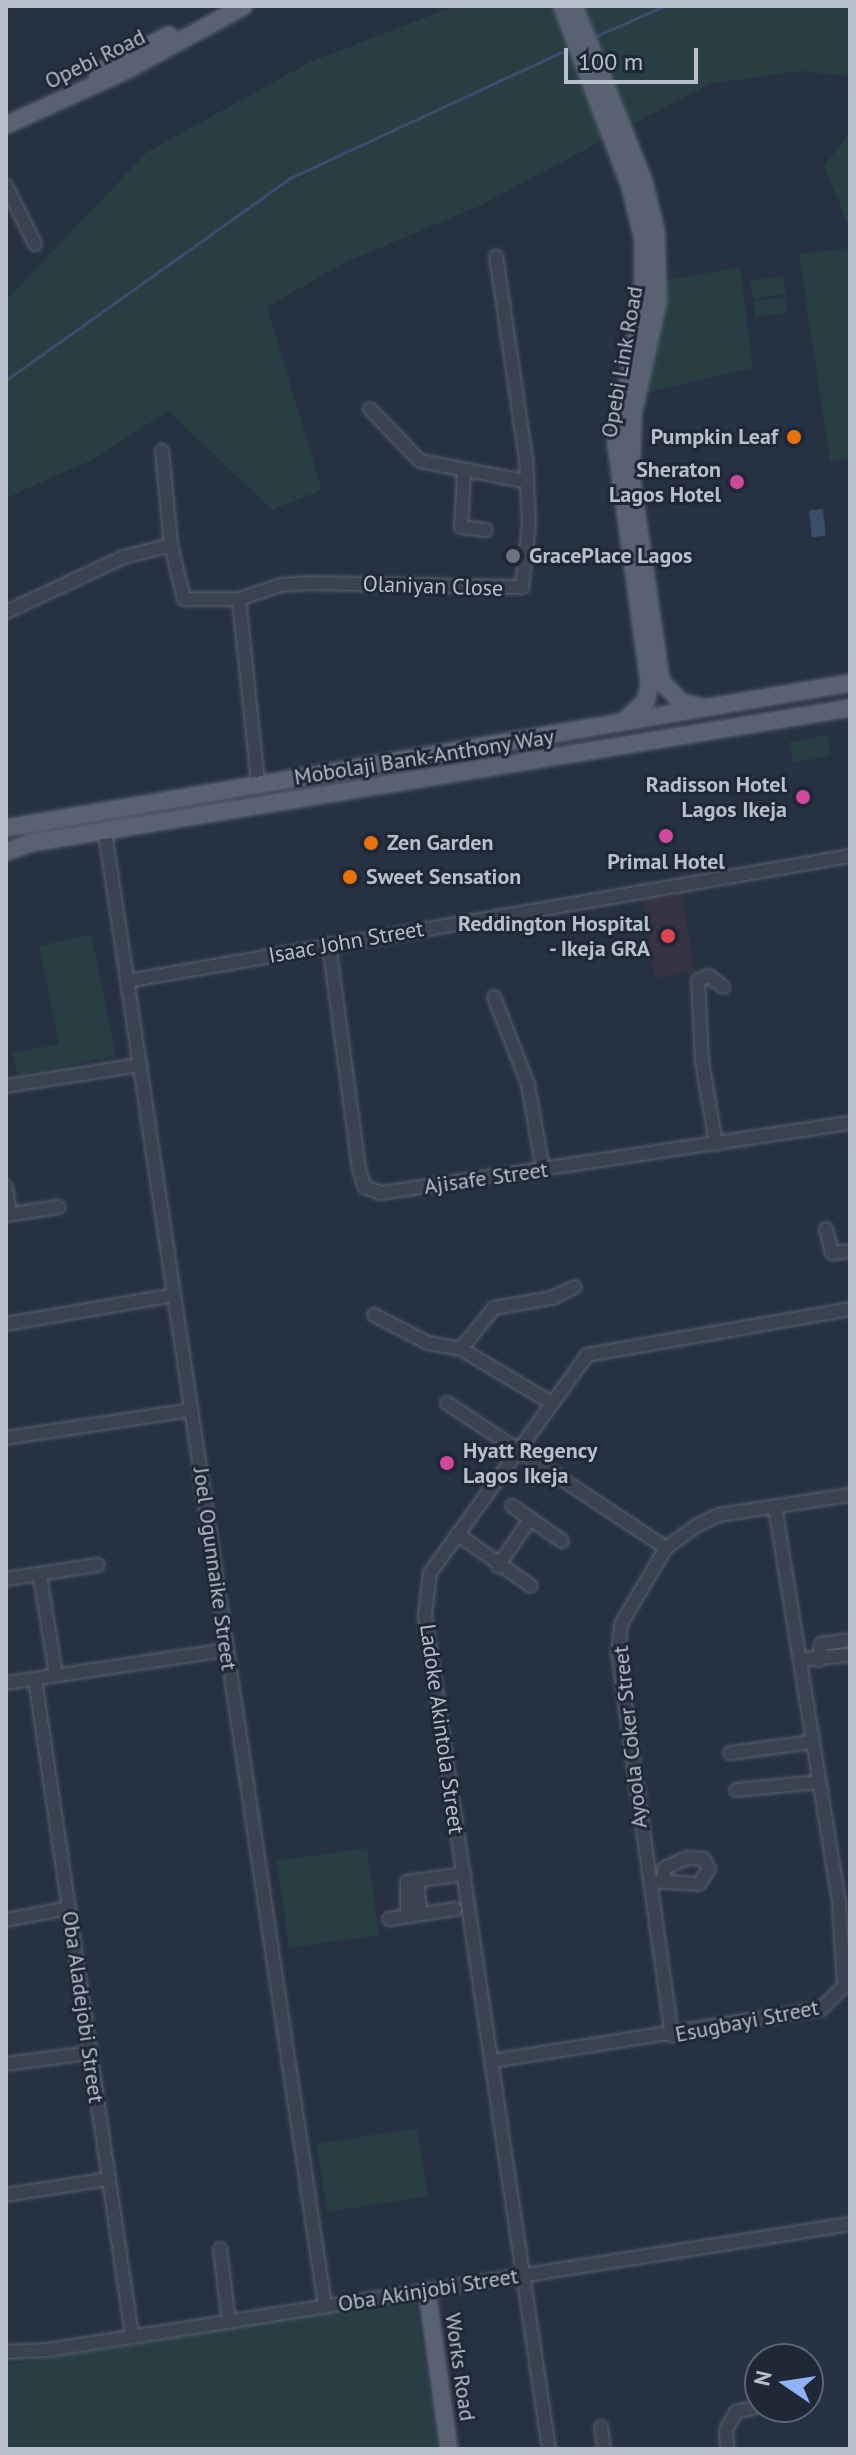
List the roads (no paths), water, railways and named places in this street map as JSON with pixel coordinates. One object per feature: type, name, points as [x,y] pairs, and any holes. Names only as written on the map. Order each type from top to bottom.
[{"type":"main road","name":"Opebi Road","points":[[6,113],[224,6]]},
{"type":"main road","name":"Opebi Road","points":[[6,125],[127,70],[244,6]]},
{"type":"main road","name":"Opebi Link Road","points":[[562,6],[656,231],[658,301],[633,414],[631,475],[661,681],[681,702],[707,708]]},
{"type":"main road","name":"Opebi Link Road","points":[[574,6],[636,182],[645,283],[616,444],[649,682],[639,711],[618,723]]},
{"type":"main road","name":"Mobolaji Bank-Anthony Way","points":[[6,828],[850,683]]},
{"type":"main road","name":"Mobolaji Bank-Anthony Way","points":[[6,852],[105,832],[850,708]]},
{"type":"main road","name":"Works Road","points":[[427,2291],[449,2449]]},
{"type":"street","points":[[6,186],[35,244]]},
{"type":"street","name":"Olaniyan Close","points":[[239,599],[281,585],[310,583],[518,589],[525,580],[529,524],[516,373],[496,256]]},
{"type":"street","points":[[370,409],[408,453],[464,473],[524,481]]},
{"type":"street","points":[[162,451],[171,545],[184,599],[239,599],[258,784]]},
{"type":"street","points":[[464,473],[461,527],[486,530]]},
{"type":"street","points":[[6,612],[124,557],[171,545]]},
{"type":"street","name":"Joel Ogunnaike Street","points":[[105,832],[325,2306]]},
{"type":"street","name":"Isaac John Street","points":[[127,981],[850,856]]},
{"type":"street","name":"Ajisafe Street","points":[[329,944],[359,1170],[365,1187],[381,1193],[850,1123]]},
{"type":"street","points":[[716,1144],[702,1061],[698,980],[709,976],[723,987]]},
{"type":"street","points":[[494,997],[528,1084],[543,1170]]},
{"type":"street","points":[[6,1086],[140,1065]]},
{"type":"street","points":[[6,1187],[8,1215],[58,1207]]},
{"type":"street","points":[[826,1229],[832,1253],[850,1251]]},
{"type":"street","points":[[461,1349],[494,1308],[552,1298],[575,1287]]},
{"type":"street","points":[[6,1324],[174,1295]]},
{"type":"street","name":"Ladoke Akintola Street","points":[[549,2449],[425,1616],[430,1573],[514,1450],[578,1364],[596,1350],[850,1309]]},
{"type":"street","points":[[374,1315],[428,1343],[461,1349],[550,1402]]},
{"type":"street","points":[[447,1403],[666,1548]]},
{"type":"street","points":[[6,1438],[191,1410]]},
{"type":"street","name":"Ayoola Coker Street","points":[[672,2036],[656,1880],[618,1646],[621,1624],[666,1548],[719,1515],[850,1495]]},
{"type":"street","points":[[512,1506],[562,1541]]},
{"type":"street","name":"Esugbayi Street","points":[[492,2061],[672,2036],[821,2009],[832,2003],[847,1976],[844,1901],[812,1742],[775,1506]]},
{"type":"street","points":[[498,1566],[531,1518]]},
{"type":"street","points":[[457,1534],[498,1566],[531,1586]]},
{"type":"street","points":[[6,1579],[98,1565]]},
{"type":"street","points":[[40,1576],[56,1675]]},
{"type":"street","points":[[850,1640],[821,1644],[813,1659],[850,1655]]},
{"type":"street","points":[[6,1683],[227,1650]]},
{"type":"street","name":"Oba Aladejobi Street","points":[[35,1679],[132,2335]]},
{"type":"street","points":[[730,1753],[812,1742]]},
{"type":"street","points":[[736,1790],[819,1782]]},
{"type":"street","points":[[413,1915],[417,1880],[464,1874]]},
{"type":"street","points":[[6,1920],[69,1908]]},
{"type":"street","points":[[389,1919],[455,1909]]},
{"type":"street","points":[[6,2064],[90,2053]]},
{"type":"street","points":[[6,2195],[109,2179]]},
{"type":"street","name":"Oba Akinjobi Street","points":[[6,2352],[427,2291],[850,2224]]},
{"type":"street","points":[[220,2249],[229,2321]]},
{"type":"street","points":[[727,2449],[726,2430],[736,2412],[744,2410]]},
{"type":"street","points":[[601,2427],[604,2449]]},
{"type":"water","points":[[823,509],[826,536],[812,537],[809,510]]},
{"type":"waterway","points":[[594,37],[664,6]]},
{"type":"waterway","points":[[6,380],[290,178],[572,47]]},
{"type":"place","name":"Pumpkin Leaf","points":[[794,437]]},
{"type":"place","name":"Sheraton Lagos Hotel","points":[[737,482]]},
{"type":"place","name":"GracePlace Lagos","points":[[513,556]]},
{"type":"place","name":"Radisson Hotel Lagos Ikeja","points":[[803,797]]},
{"type":"place","name":"Primal Hotel","points":[[666,836]]},
{"type":"place","name":"Zen Garden","points":[[371,843]]},
{"type":"place","name":"Sweet Sensation","points":[[350,877]]},
{"type":"place","name":"Reddington Hospital - Ikeja GRA","points":[[668,936]]},
{"type":"place","name":"Hyatt Regency Lagos Ikeja","points":[[447,1463]]}]
